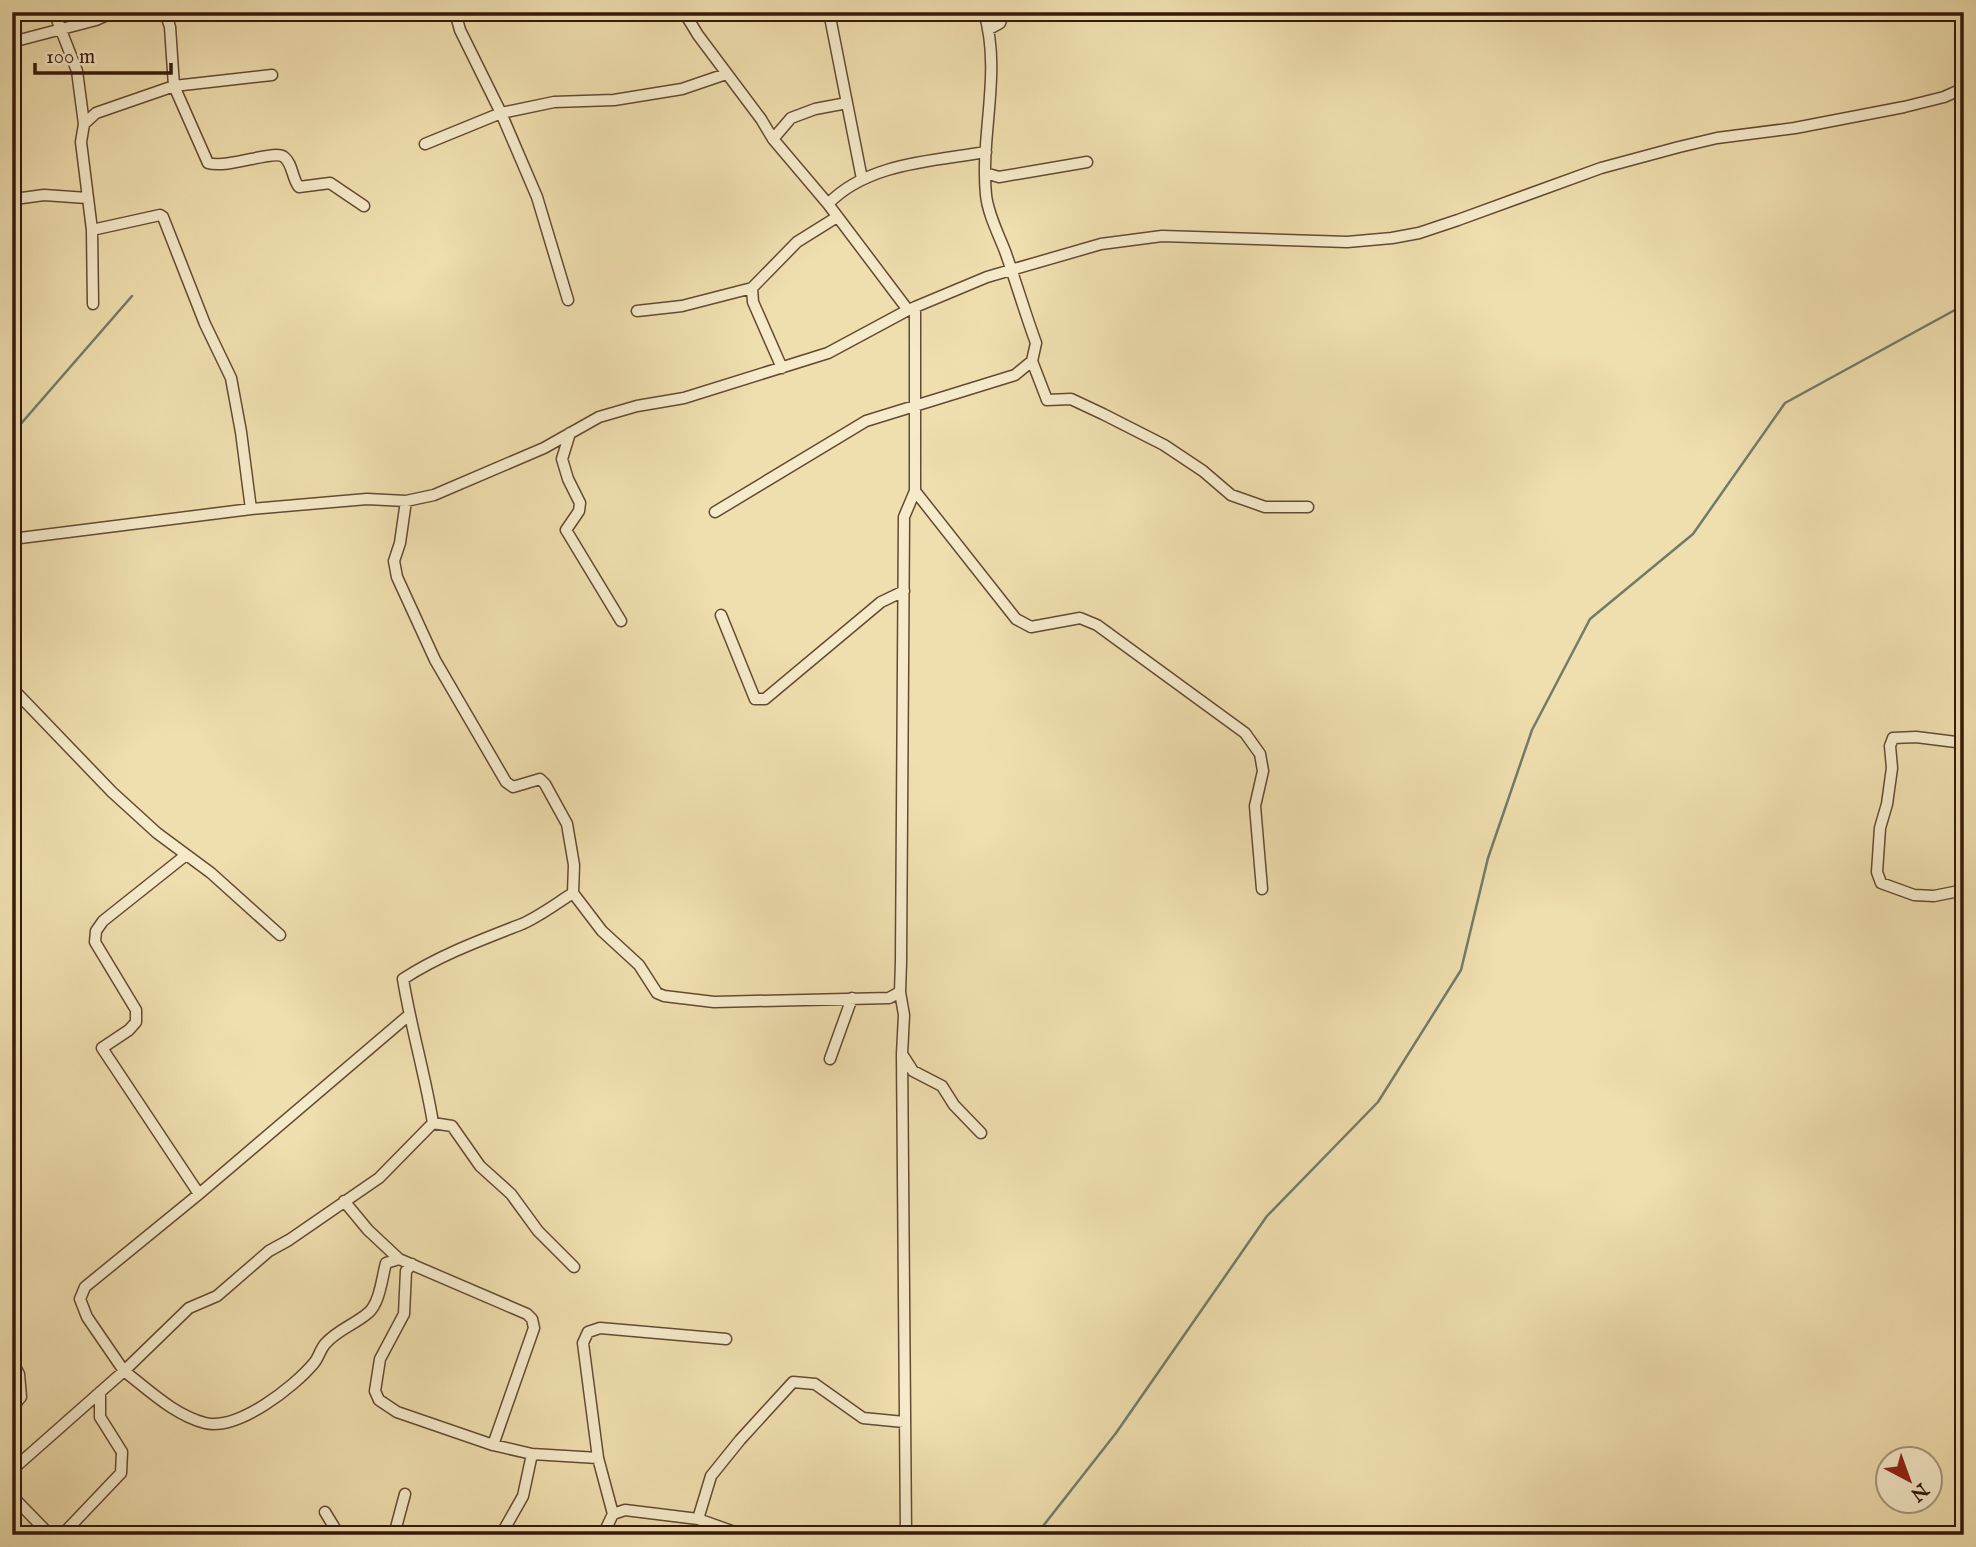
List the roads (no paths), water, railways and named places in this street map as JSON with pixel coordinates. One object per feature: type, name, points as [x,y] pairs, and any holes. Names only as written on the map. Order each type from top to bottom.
[{"type":"street","points":[[54,12],[77,71],[84,124],[81,142],[92,230],[93,304]]},
{"type":"street","points":[[12,42],[96,20],[114,12]]},
{"type":"street","points":[[165,12],[170,27],[174,86],[208,163],[228,166],[282,155],[299,187],[330,183],[364,205]]},
{"type":"street","points":[[455,12],[460,30],[501,113],[537,197],[568,300]]},
{"type":"street","points":[[684,12],[773,139],[912,309],[915,492],[904,517],[904,772],[900,992],[904,1015],[902,1054],[906,1535]]},
{"type":"street","points":[[830,12],[862,179]]},
{"type":"street","points":[[984,12],[989,29],[990,114],[985,173],[986,199],[1036,343],[1032,361],[1047,400],[1071,399],[1164,445],[1203,471],[1231,495],[1265,507],[1308,507]]},
{"type":"street","points":[[989,29],[1000,23],[1004,12]]},
{"type":"street","points":[[425,144],[501,113],[554,102],[614,100],[682,89],[726,74]]},
{"type":"street","points":[[84,124],[96,113],[174,86],[272,75]]},
{"type":"street","points":[[12,539],[251,509],[367,499],[406,501],[434,495],[544,448],[599,417],[637,406],[684,398],[828,353],[912,309],[987,277],[1101,244],[1130,239],[1197,236],[1268,241],[1347,242],[1392,238],[1419,233],[1458,220],[1601,168],[1679,147],[1717,138],[1795,128],[1904,107],[1944,97],[1964,88]]},
{"type":"street","points":[[773,139],[791,118],[815,109],[847,103]]},
{"type":"street","points":[[828,204],[862,179],[895,168],[986,152]]},
{"type":"street","points":[[985,173],[999,177],[1087,162]]},
{"type":"street","points":[[12,196],[87,198]]},
{"type":"street","points":[[92,230],[159,215],[163,217],[205,324],[231,379],[251,509]]},
{"type":"street","points":[[637,311],[682,306],[752,288],[797,242],[837,217]]},
{"type":"street","points":[[752,288],[753,302],[782,368]]},
{"type":"street","points":[[715,512],[866,421],[1015,375],[1032,361]]},
{"type":"street","points":[[570,433],[562,459],[580,503],[579,511],[566,530],[621,621]]},
{"type":"street","points":[[239,438],[251,509]]},
{"type":"street","points":[[915,492],[1016,619],[1031,627],[1080,618],[1097,625],[1245,733],[1260,754],[1263,771],[1255,806],[1262,889]]},
{"type":"street","points":[[406,501],[400,543],[394,561],[397,577],[435,660],[506,782],[513,787],[540,779],[567,824],[574,865],[573,893],[603,931],[639,965],[657,993],[714,1002],[889,998],[900,992]]},
{"type":"street","points":[[721,615],[755,699],[765,699],[881,602],[904,591]]},
{"type":"street","points":[[12,688],[112,792],[157,833],[211,873],[280,935]]},
{"type":"street","points":[[1964,743],[1916,737],[1893,738],[1890,746],[1892,768],[1887,804],[1880,828],[1877,872],[1881,883],[1914,895],[1934,896],[1964,890]]},
{"type":"street","points":[[187,855],[103,921],[96,931],[95,942],[136,1010],[136,1022],[129,1030],[102,1048],[200,1194]]},
{"type":"street","points":[[433,1123],[403,979],[499,931],[523,923],[573,893]]},
{"type":"street","points":[[830,1059],[852,998]]},
{"type":"street","points":[[399,1259],[386,1263],[381,1286],[370,1312],[339,1331],[323,1346],[315,1362],[269,1403],[231,1423],[206,1423],[168,1405],[124,1371],[87,1317],[80,1298],[85,1287],[200,1194],[409,1015]]},
{"type":"street","points":[[902,1054],[913,1071],[942,1086],[954,1105],[981,1133]]},
{"type":"street","points":[[12,1469],[124,1371],[189,1308],[216,1296],[269,1251],[379,1178],[433,1123]]},
{"type":"street","points":[[433,1123],[452,1125],[480,1166],[511,1194],[538,1231],[574,1267]]},
{"type":"street","points":[[344,1200],[368,1230],[399,1259],[527,1314],[533,1319],[534,1328],[494,1445]]},
{"type":"street","points":[[412,1264],[406,1270],[404,1314],[380,1359],[374,1391],[379,1400],[397,1412],[494,1445],[532,1454],[598,1458]]},
{"type":"street","points":[[603,1535],[613,1514],[598,1458],[583,1343],[588,1332],[600,1328],[726,1339]]},
{"type":"street","points":[[12,1361],[19,1374],[21,1397],[12,1408]]},
{"type":"street","points":[[698,1519],[711,1476],[793,1382],[815,1384],[863,1418],[904,1422]]},
{"type":"street","points":[[62,1535],[121,1473],[122,1452],[100,1417],[100,1392]]},
{"type":"street","points":[[501,1535],[523,1496],[532,1454]]},
{"type":"street","points":[[12,1493],[50,1535]]},
{"type":"street","points":[[394,1535],[405,1494]]},
{"type":"street","points":[[613,1514],[625,1510],[698,1519],[743,1535]]},
{"type":"street","points":[[325,1513],[339,1535]]},
{"type":"waterway","points":[[12,434],[132,296]]},
{"type":"waterway","points":[[1036,1535],[1116,1433],[1267,1216],[1378,1102],[1461,970],[1488,858],[1532,730],[1590,619],[1693,534],[1785,403],[1964,305]]}]
